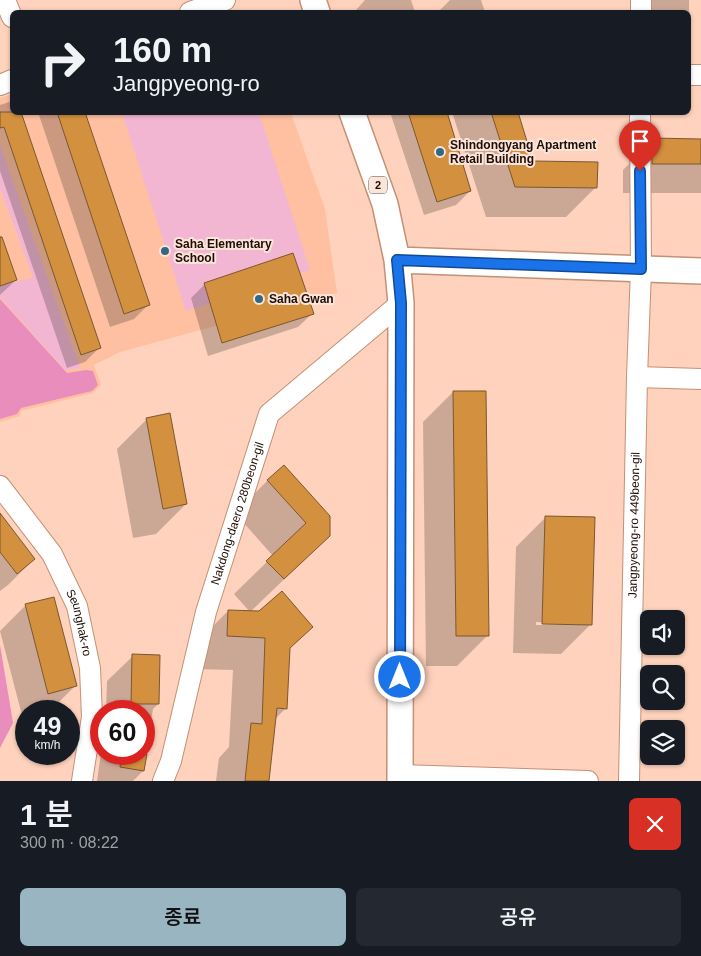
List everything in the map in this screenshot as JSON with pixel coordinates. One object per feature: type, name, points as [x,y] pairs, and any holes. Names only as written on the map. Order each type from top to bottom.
[{"type":"main road","name":"2","points":[[353,115],[385,204],[397,260],[401,303],[400,778]]},
{"type":"main road","points":[[397,260],[701,271]]},
{"type":"street","points":[[5,0],[10,12]]},
{"type":"street","points":[[196,10],[225,0]]},
{"type":"street","name":"Jangpyeong-ro 449beon-gil","points":[[629,781],[641,269],[640,115]]},
{"type":"street","name":"Nakdong-daero 280beon-gil","points":[[163,781],[171,761],[206,612],[269,414],[401,303]]},
{"type":"street","points":[[637,377],[701,379]]},
{"type":"street","name":"Seunghak-ro","points":[[0,486],[52,554],[77,606],[90,668],[92,717],[82,781]]},
{"type":"street","points":[[400,778],[588,781]]},
{"type":"shaded area","name":"Saha Elementary School","points":[[10,95],[10,115],[292,115],[325,209],[337,293],[120,352],[94,365],[101,385],[93,393],[21,411],[20,416],[0,422],[0,98]]},
{"type":"shaded area","points":[[260,115],[310,270],[186,311],[123,116]]},
{"type":"shaded area","points":[[0,145],[80,368],[65,370],[0,297],[0,285],[32,278],[32,275],[0,188]]},
{"type":"shaded area","points":[[0,299],[67,373],[86,370],[93,371],[98,385],[92,391],[21,408],[17,414],[0,419]]},
{"type":"shaded area","points":[[0,645],[13,723],[0,748]]},
{"type":"building","points":[[0,112],[10,112],[10,115],[22,115],[101,348],[81,355],[4,127],[0,128]]},
{"type":"building","points":[[58,115],[86,115],[150,305],[124,314]]},
{"type":"building","name":"Shindongyang Apartment Retail Building","points":[[409,115],[448,115],[471,191],[437,202]]},
{"type":"building","points":[[492,115],[519,115],[533,161],[598,162],[597,188],[515,187]]},
{"type":"building","points":[[652,138],[701,139],[701,164],[652,164]]},
{"type":"building","points":[[0,237],[2,237],[17,280],[0,286]]},
{"type":"building","name":"Saha Gwan","points":[[293,253],[314,314],[222,343],[204,283]]},
{"type":"building","points":[[453,391],[486,391],[489,636],[456,636]]},
{"type":"building","points":[[170,413],[187,504],[163,509],[146,418]]},
{"type":"building","points":[[284,465],[330,516],[330,536],[284,579],[266,561],[306,523],[267,480]]},
{"type":"building","points":[[0,513],[35,559],[17,574],[0,552]]},
{"type":"building","points":[[545,516],[595,517],[592,625],[542,624]]},
{"type":"building","points":[[282,591],[313,627],[290,648],[287,709],[277,708],[269,781],[245,781],[251,723],[262,724],[265,638],[227,636],[228,610],[259,611]]},
{"type":"building","points":[[54,597],[77,686],[48,694],[25,604]]},
{"type":"building","points":[[132,654],[160,655],[159,704],[155,704],[155,700],[131,700]]},
{"type":"building","points":[[120,765],[145,765],[144,771],[120,767]]},
{"type":"place","name":"Shindongyang Apartment Retail Building","points":[[440,152]]},
{"type":"place","name":"Saha Elementary School","points":[[165,251]]},
{"type":"place","name":"Saha Gwan","points":[[259,299]]},
{"type":"route","points":[[400,677],[401,303],[397,260],[641,269],[640,171]]}]
